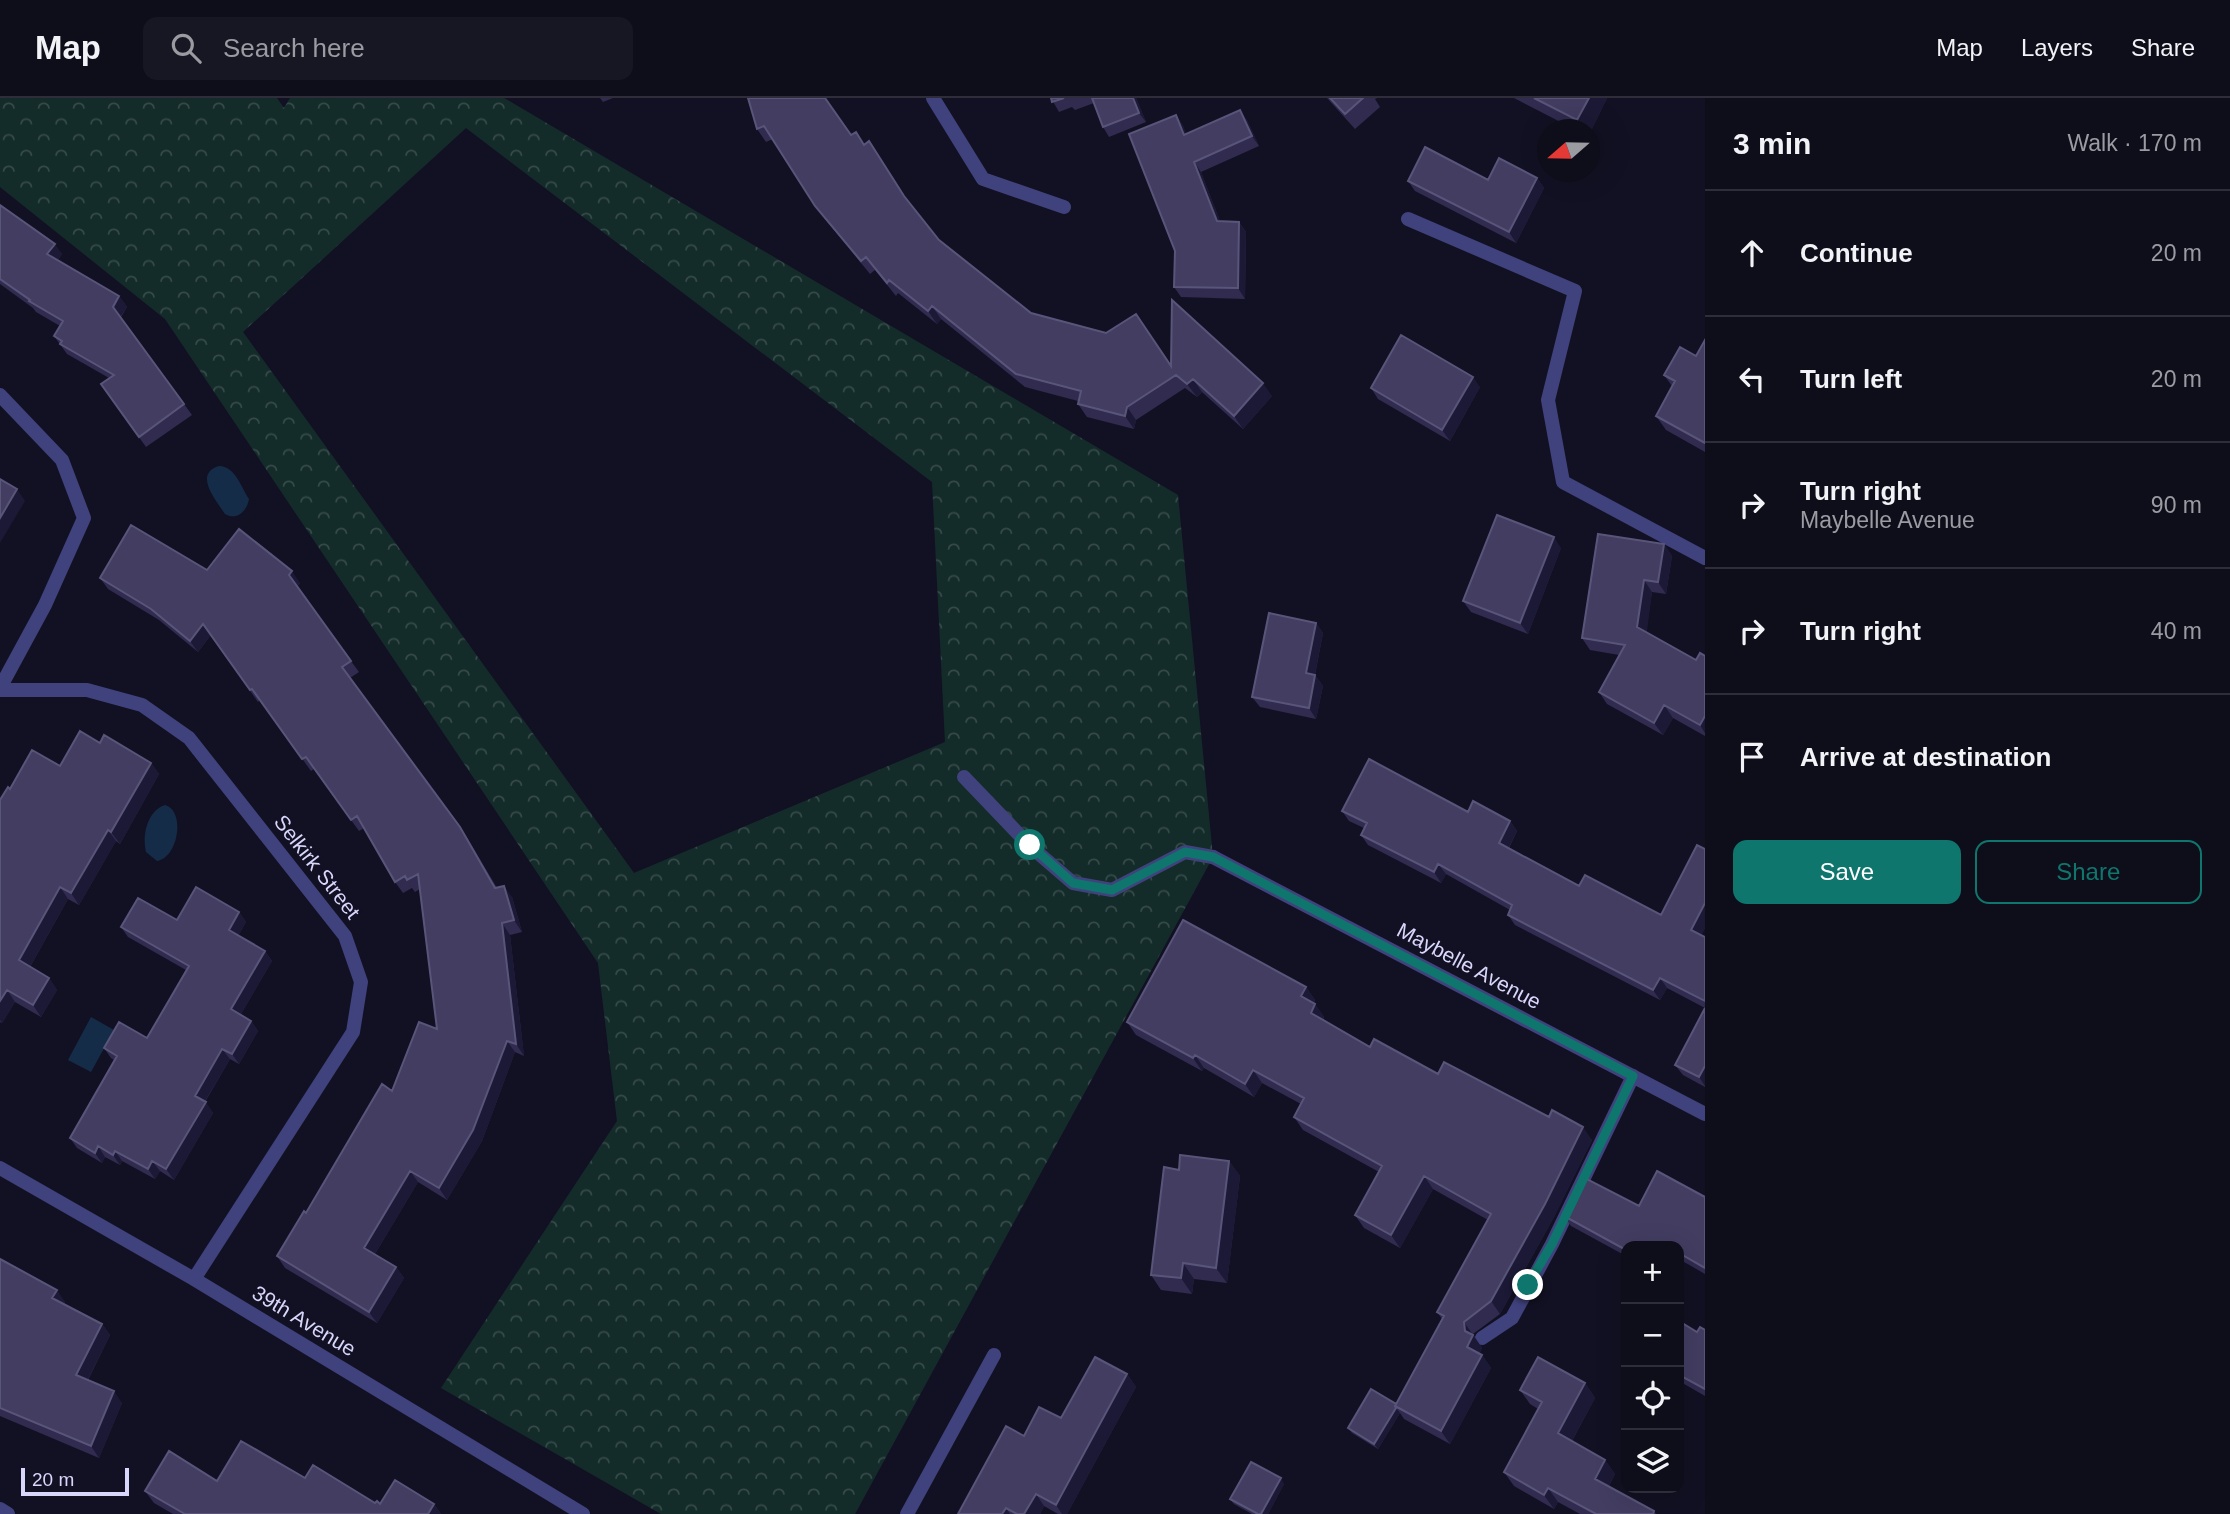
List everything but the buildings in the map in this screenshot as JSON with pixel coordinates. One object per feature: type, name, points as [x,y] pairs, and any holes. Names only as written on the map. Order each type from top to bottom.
[{"type":"street","points":[[933,98],[983,178],[1064,207]]},
{"type":"street","points":[[1408,219],[1575,291],[1548,400],[1563,482],[1705,558]]},
{"type":"street","name":"Selkirk Street","points":[[0,395],[62,460],[84,518],[45,605],[0,689],[87,691],[142,705],[189,738],[345,936],[361,982],[353,1032],[194,1279]]},
{"type":"street","name":"Maybelle Avenue","points":[[964,776],[1030,845],[1073,883],[1112,890],[1185,852],[1213,857],[1705,1114]]},
{"type":"street","points":[[1482,1338],[1512,1318],[1552,1244],[1633,1076]]},
{"type":"street","name":"39th Avenue","points":[[0,1168],[194,1279],[583,1514]]},
{"type":"street","points":[[907,1514],[994,1355]]},
{"type":"street","points":[[0,1509],[8,1514]]},
{"type":"green space","points":[[0,98],[277,98],[284,108],[290,98],[504,98],[1178,495],[1213,857],[855,1514],[661,1514],[441,1388],[617,1121],[598,963],[165,319],[0,187]],"holes":[[[466,128],[932,482],[945,742],[634,873],[243,332]]]},
{"type":"water","points":[[219,466],[233,473],[249,499],[244,511],[234,516],[225,514],[209,488],[208,475]]},
{"type":"water","points":[[165,805],[172,809],[176,816],[177,834],[170,852],[157,861],[146,852],[147,825],[154,813]]},
{"type":"water","points":[[91,1017],[114,1030],[91,1072],[68,1060]]},
{"type":"route","points":[[1030,845],[1073,883],[1112,890],[1185,852],[1213,857],[1633,1076],[1552,1244],[1528,1285]]}]
